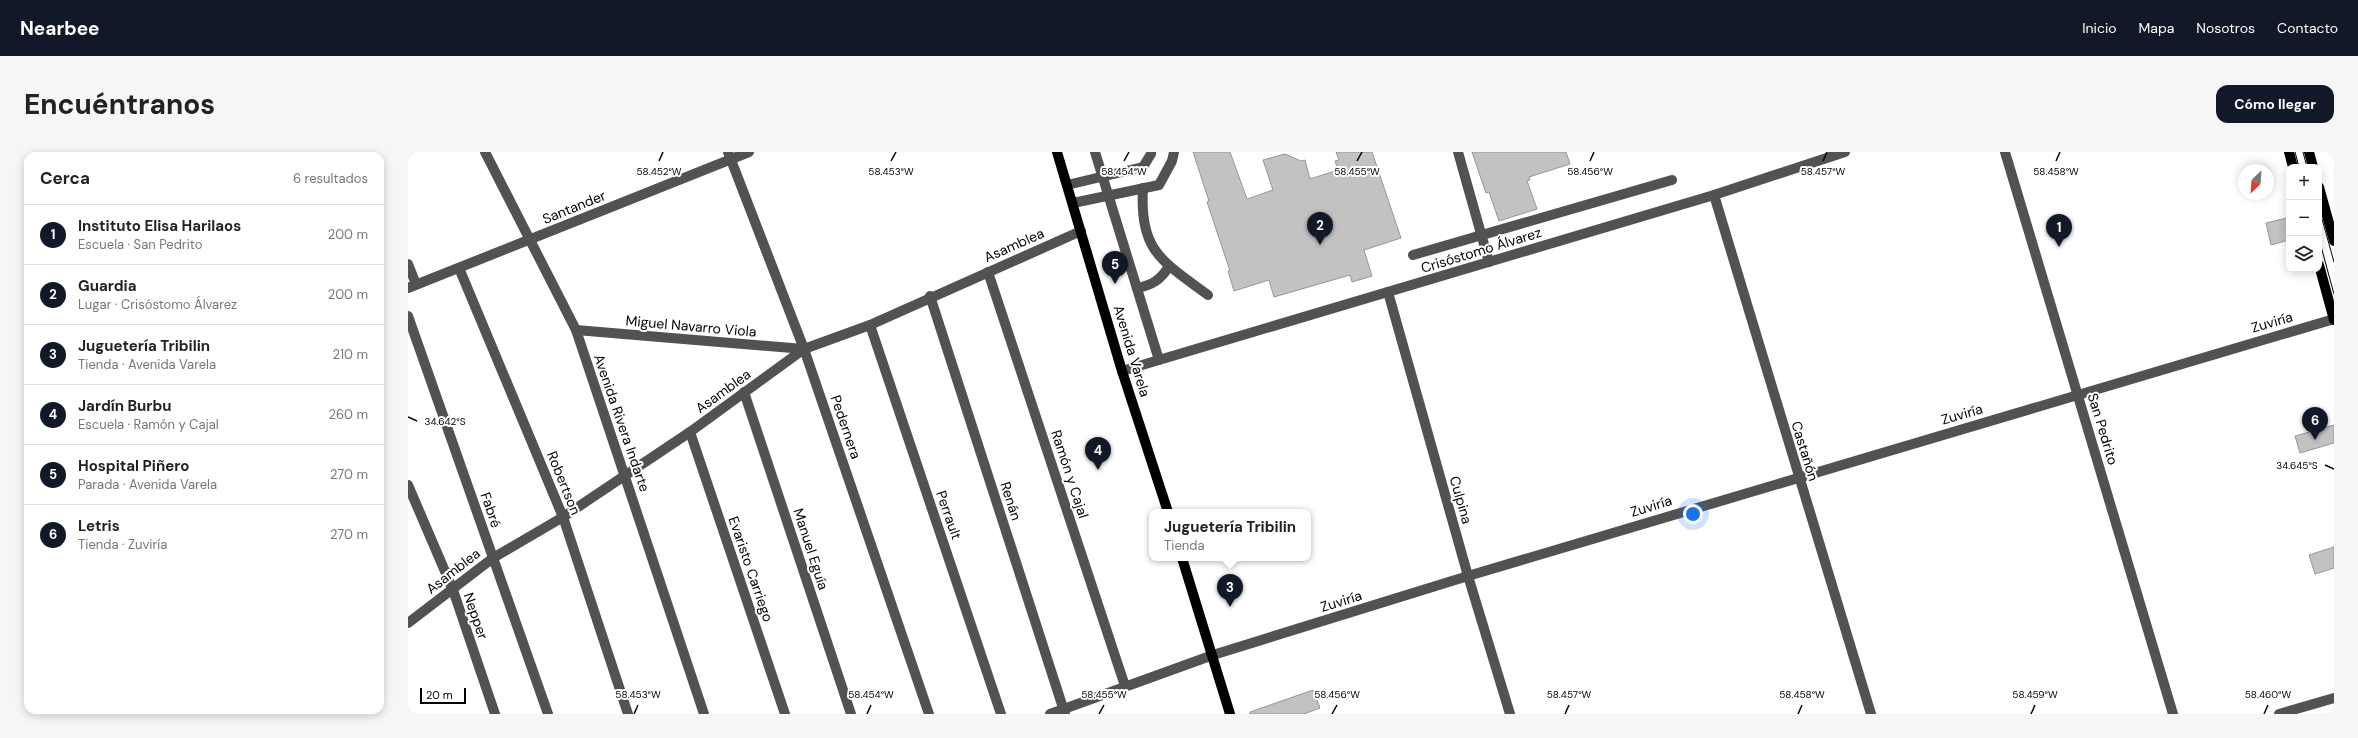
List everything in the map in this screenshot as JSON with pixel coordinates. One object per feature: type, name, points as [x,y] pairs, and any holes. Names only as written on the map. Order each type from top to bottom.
[{"type":"main road","name":"Avenida Varela","points":[[1057,152],[1122,371],[1167,509]]},
{"type":"main road","points":[[2289,152],[2292,164]]},
{"type":"main road","points":[[2309,152],[2312,164]]},
{"type":"main road","points":[[2322,198],[2334,241]]},
{"type":"main road","points":[[2321,272],[2334,319]]},
{"type":"main road","points":[[1183,561],[1230,714]]},
{"type":"street","name":"Avenida Rivera Indarte","points":[[486,152],[576,330],[626,475],[704,714]]},
{"type":"street","name":"Santander","points":[[412,286],[531,240],[729,156],[749,152]]},
{"type":"street","points":[[1095,152],[1159,360]]},
{"type":"street","points":[[1068,185],[1143,167],[1151,152]]},
{"type":"street","points":[[1073,203],[1159,185],[1172,161],[1174,152]]},
{"type":"street","points":[[1458,152],[1489,262]]},
{"type":"street","name":"Crisóstomo Álvarez","points":[[1122,371],[1714,195],[1845,152]]},
{"type":"street","name":"San Pedrito","points":[[2005,152],[2173,714]]},
{"type":"street","name":"Pedernera","points":[[729,156],[804,349],[929,714]]},
{"type":"street","points":[[1413,255],[1672,180]]},
{"type":"street","points":[[1143,188],[1141,214],[1147,236],[1158,256],[1208,295]]},
{"type":"street","name":"Castañón","points":[[1714,195],[1871,714]]},
{"type":"street","name":"Asamblea","points":[[408,623],[493,558],[564,517],[690,432],[804,349],[870,325],[930,296],[1081,231]]},
{"type":"street","points":[[408,264],[412,286]]},
{"type":"street","points":[[1137,288],[1156,282],[1163,276],[1169,266]]},
{"type":"street","name":"Robertson","points":[[458,268],[564,517],[628,714]]},
{"type":"street","name":"Ramón y Cajal","points":[[988,272],[1125,686]]},
{"type":"street","name":"Culpina","points":[[1388,292],[1468,576],[1510,714]]},
{"type":"street","name":"Renán","points":[[930,296],[1064,711]]},
{"type":"street","name":"Fabré","points":[[408,316],[548,714]]},
{"type":"street","name":"Zuviría","points":[[1050,714],[1064,711],[1125,686],[1213,655],[1468,576],[2334,319]]},
{"type":"street","name":"Perrault","points":[[870,325],[1001,714]]},
{"type":"street","name":"Miguel Navarro Viola","points":[[576,330],[804,349]]},
{"type":"street","name":"Manuel Eguía","points":[[744,392],[851,714]]},
{"type":"street","name":"Evaristo Carriego","points":[[690,432],[785,714]]},
{"type":"street","name":"Nepper","points":[[408,485],[453,590],[495,714]]},
{"type":"street","points":[[2280,714],[2334,698]]},
{"type":"building","points":[[1193,152],[1230,152],[1247,199],[1273,190],[1263,160],[1285,154],[1301,161],[1305,160],[1310,179],[1338,170],[1335,161],[1339,160],[1336,152],[1372,152],[1401,238],[1364,250],[1372,276],[1352,282],[1350,275],[1274,297],[1269,280],[1234,291],[1228,271],[1230,271],[1207,202],[1209,201]]},
{"type":"building","points":[[1472,152],[1566,152],[1570,164],[1529,177],[1530,180],[1527,181],[1537,209],[1499,221],[1489,192],[1486,193]]},
{"type":"building","points":[[2286,218],[2286,241],[2271,245],[2266,223]]},
{"type":"building","points":[[2334,425],[2334,443],[2300,453],[2295,436]]},
{"type":"building","points":[[2334,547],[2334,568],[2315,574],[2309,555]]},
{"type":"building","points":[[1313,690],[1320,708],[1304,714],[1250,714],[1250,712]]},
{"type":"tram line","points":[[2295,152],[2298,164]]},
{"type":"tram line","points":[[2303,152],[2306,164]]},
{"type":"tram line","points":[[2322,219],[2334,262]]},
{"type":"tram line","points":[[2322,250],[2334,294]]},
{"type":"place","name":"Guardia","points":[[1320,245]]},
{"type":"place","name":"Instituto Elisa Harilaos","points":[[2059,247]]},
{"type":"place","name":"Hospital Piñero","points":[[1115,284]]},
{"type":"place","name":"Letris","points":[[2315,440]]},
{"type":"place","name":"Jardín Burbu","points":[[1098,470]]},
{"type":"place","name":"Juguetería Tribilin","points":[[1230,607]]}]
